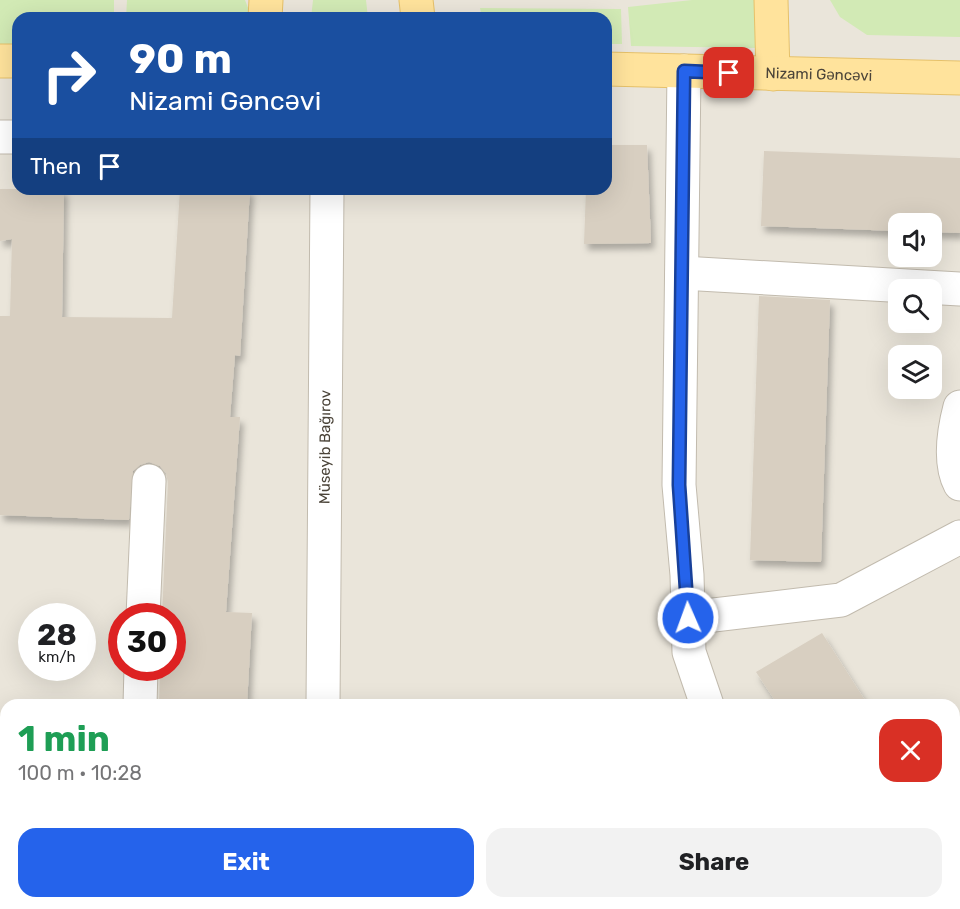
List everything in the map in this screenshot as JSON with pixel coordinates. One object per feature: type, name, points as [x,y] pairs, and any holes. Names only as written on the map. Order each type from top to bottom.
[{"type":"main road","points":[[771,0],[773,74]]},
{"type":"main road","name":"Nizami Gəncəvi","points":[[612,69],[960,78]]},
{"type":"street","points":[[684,71],[679,485],[689,652],[705,699]]},
{"type":"street","name":"Müseyib Bağırov","points":[[323,699],[327,195]]},
{"type":"street","points":[[682,273],[960,289]]},
{"type":"street","points":[[960,407],[954,428],[956,476],[960,484]]},
{"type":"street","points":[[144,603],[149,481]]},
{"type":"street","points":[[688,618],[841,600],[960,537]]},
{"type":"street","points":[[140,699],[141,681]]},
{"type":"shaded area","points":[[0,0],[960,0],[960,699],[0,699]]},
{"type":"green space","points":[[0,0],[114,0],[114,12],[12,12],[12,47],[0,46]]},
{"type":"green space","points":[[127,0],[245,0],[250,12],[126,12]]},
{"type":"green space","points":[[313,0],[366,0],[367,12],[312,12]]},
{"type":"green space","points":[[692,0],[755,0],[757,48],[631,46],[628,7]]},
{"type":"green space","points":[[830,0],[960,0],[960,37],[867,35],[840,17]]},
{"type":"green space","points":[[480,8],[621,9],[622,44],[612,44],[612,12],[481,12]]},
{"type":"building","points":[[612,145],[647,145],[651,243],[584,244],[586,195],[612,195]]},
{"type":"building","points":[[764,151],[960,158],[960,233],[942,232],[942,213],[888,213],[888,231],[761,226]]},
{"type":"building","points":[[0,189],[12,189],[12,195],[64,195],[62,317],[172,318],[180,195],[250,195],[240,356],[235,355],[230,417],[240,417],[226,612],[252,613],[247,699],[159,699],[160,681],[186,681],[186,603],[163,603],[168,482],[166,473],[160,466],[149,462],[133,471],[129,520],[0,515],[0,316],[10,316],[12,239],[0,241]]},
{"type":"building","points":[[759,296],[830,300],[821,562],[750,560]]},
{"type":"building","points":[[822,633],[864,699],[774,699],[756,672]]},
{"type":"route","points":[[688,618],[687,575],[679,485],[684,71],[729,73]]}]
